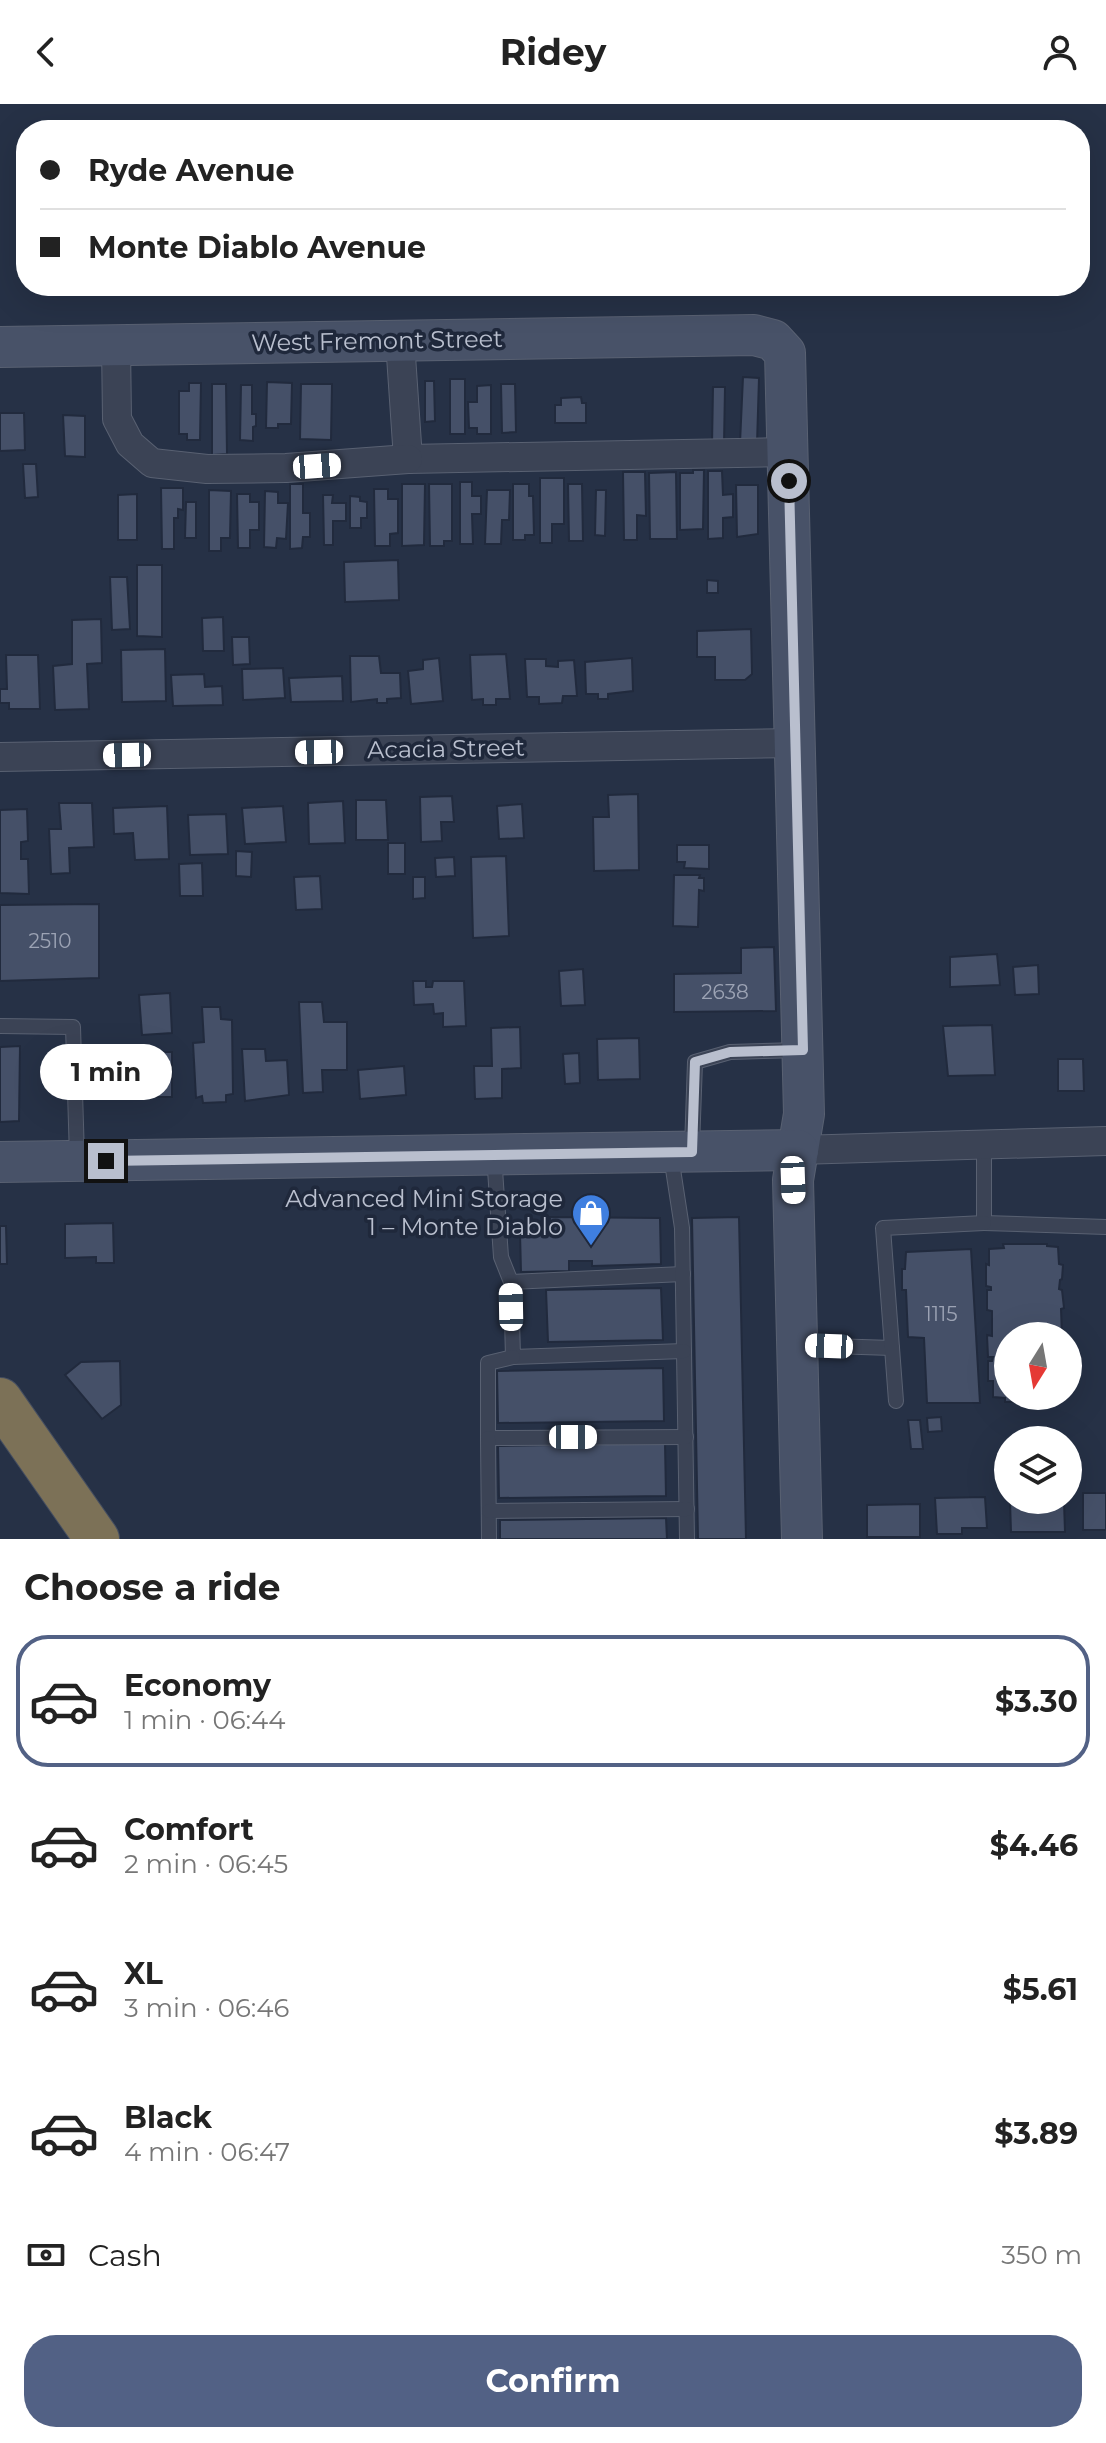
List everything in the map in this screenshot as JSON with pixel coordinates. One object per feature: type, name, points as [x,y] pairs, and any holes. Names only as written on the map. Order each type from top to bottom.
[{"type":"highway","points":[[0,1400],[97,1539]]},
{"type":"street","name":"West Fremont Street","points":[[0,347],[754,335],[773,340],[785,353],[788,452]]},
{"type":"street","points":[[400,341],[408,459]]},
{"type":"street","points":[[116,345],[117,419],[130,444],[152,463],[207,469],[286,468],[408,459],[788,452],[804,1114],[793,1180],[802,1539]]},
{"type":"street","name":"Acacia Street","points":[[0,757],[796,743]]},
{"type":"street","points":[[0,1162],[798,1150],[1106,1141]]},
{"type":"lane","points":[[0,1026],[73,1027],[77,1161]]},
{"type":"lane","points":[[687,1539],[681,1152],[695,1062],[730,1052],[803,1050]]},
{"type":"lane","points":[[984,1145],[984,1223]]},
{"type":"lane","points":[[494,1155],[501,1257],[511,1282],[513,1357]]},
{"type":"lane","points":[[896,1401],[883,1228],[984,1223],[1106,1227]]},
{"type":"lane","points":[[511,1282],[683,1274]]},
{"type":"lane","points":[[797,1345],[892,1348]]},
{"type":"lane","points":[[489,1539],[488,1363],[513,1357],[684,1351]]},
{"type":"lane","points":[[488,1438],[686,1437]]},
{"type":"lane","points":[[489,1511],[687,1509]]},
{"type":"building","points":[[743,377],[759,378],[757,444],[740,443]]},
{"type":"building","points":[[450,379],[465,379],[465,434],[450,434]]},
{"type":"building","points":[[425,381],[434,381],[435,421],[425,422]]},
{"type":"building","points":[[267,382],[292,383],[291,424],[266,428]]},
{"type":"building","points":[[189,383],[201,383],[200,440],[187,440],[187,434],[179,434],[179,391],[189,391]]},
{"type":"building","points":[[212,384],[226,384],[227,454],[212,455]]},
{"type":"building","points":[[301,384],[332,384],[331,440],[300,439]]},
{"type":"building","points":[[501,384],[515,384],[516,432],[502,433]]},
{"type":"building","points":[[241,385],[252,385],[252,414],[256,414],[253,441],[240,440]]},
{"type":"building","points":[[491,385],[491,434],[477,434],[477,428],[469,428],[468,402],[477,402],[477,386]]},
{"type":"building","points":[[713,387],[725,387],[724,445],[712,445]]},
{"type":"building","points":[[581,397],[582,403],[586,403],[586,423],[555,423],[555,405],[561,405],[561,398]]},
{"type":"building","points":[[0,413],[24,413],[25,450],[0,451]]},
{"type":"building","points":[[63,415],[85,416],[85,457],[65,456]]},
{"type":"building","points":[[23,464],[36,464],[38,497],[25,498]]},
{"type":"building","points":[[693,470],[704,470],[703,529],[680,530],[680,473],[693,473]]},
{"type":"building","points":[[708,471],[722,471],[723,495],[733,494],[733,517],[723,518],[723,538],[708,539]]},
{"type":"building","points":[[623,472],[645,472],[646,516],[637,515],[637,540],[624,540]]},
{"type":"building","points":[[676,472],[677,539],[650,539],[649,473]]},
{"type":"building","points":[[540,478],[564,478],[564,524],[552,524],[552,543],[540,543]]},
{"type":"building","points":[[460,482],[472,482],[472,496],[481,496],[481,514],[472,514],[473,544],[460,544]]},
{"type":"building","points":[[290,484],[303,484],[303,513],[310,513],[310,537],[303,537],[302,548],[290,549]]},
{"type":"building","points":[[402,484],[425,484],[424,545],[402,546]]},
{"type":"building","points":[[429,484],[452,484],[452,541],[444,541],[444,546],[430,546]]},
{"type":"building","points":[[513,484],[529,484],[529,496],[533,496],[534,535],[525,535],[525,540],[513,540]]},
{"type":"building","points":[[568,484],[582,484],[583,541],[569,541]]},
{"type":"building","points":[[736,485],[758,485],[758,534],[737,537]]},
{"type":"building","points":[[161,488],[183,488],[183,510],[178,509],[178,518],[174,518],[174,549],[162,549]]},
{"type":"building","points":[[374,489],[388,489],[388,499],[398,499],[398,533],[390,534],[390,546],[375,546]]},
{"type":"building","points":[[209,490],[231,491],[230,538],[221,538],[221,551],[209,551]]},
{"type":"building","points":[[487,490],[510,490],[509,520],[502,520],[501,544],[485,544]]},
{"type":"building","points":[[596,490],[606,490],[605,536],[595,535]]},
{"type":"building","points":[[265,491],[278,492],[278,503],[288,503],[286,539],[277,538],[276,548],[264,547]]},
{"type":"building","points":[[137,494],[137,540],[118,540],[118,495]]},
{"type":"building","points":[[237,494],[250,494],[250,502],[259,502],[259,530],[250,530],[250,548],[238,548]]},
{"type":"building","points":[[323,495],[333,495],[332,503],[346,503],[346,521],[333,521],[333,545],[324,545]]},
{"type":"building","points":[[350,496],[367,502],[367,518],[361,518],[361,528],[350,528]]},
{"type":"building","points":[[186,502],[196,502],[196,538],[185,538]]},
{"type":"building","points":[[398,560],[399,600],[345,602],[344,562]]},
{"type":"building","points":[[137,565],[162,565],[162,637],[137,636]]},
{"type":"building","points":[[110,577],[127,577],[130,629],[112,630]]},
{"type":"building","points":[[707,580],[718,581],[718,593],[707,593]]},
{"type":"building","points":[[223,617],[224,651],[203,651],[202,618]]},
{"type":"building","points":[[101,619],[102,663],[87,664],[89,709],[55,710],[53,666],[72,664],[72,620]]},
{"type":"building","points":[[751,629],[752,674],[745,680],[715,680],[715,657],[697,657],[697,631]]},
{"type":"building","points":[[232,637],[249,637],[250,664],[233,665]]},
{"type":"building","points":[[165,649],[166,701],[122,702],[121,650]]},
{"type":"building","points":[[506,654],[510,699],[496,699],[496,705],[483,705],[483,699],[472,700],[470,655]]},
{"type":"building","points":[[6,655],[38,655],[40,709],[9,709],[9,703],[0,703],[0,689],[7,689]]},
{"type":"building","points":[[350,656],[379,656],[381,673],[400,673],[401,698],[387,699],[387,703],[377,703],[377,699],[351,702]]},
{"type":"building","points":[[439,658],[443,701],[411,704],[408,671],[423,669],[423,660]]},
{"type":"building","points":[[632,658],[633,691],[608,694],[608,699],[598,699],[598,694],[586,694],[585,662]]},
{"type":"building","points":[[525,659],[546,659],[546,666],[558,667],[558,661],[574,660],[577,696],[563,696],[562,703],[539,704],[539,697],[527,697]]},
{"type":"building","points":[[283,668],[285,698],[243,700],[242,669]]},
{"type":"building","points":[[204,674],[205,687],[222,686],[223,705],[173,706],[171,675]]},
{"type":"building","points":[[342,676],[343,701],[291,702],[289,678]]},
{"type":"building","points":[[638,794],[639,870],[594,871],[593,817],[609,817],[608,795]]},
{"type":"building","points":[[452,796],[454,822],[441,822],[442,841],[421,842],[420,797]]},
{"type":"building","points":[[356,800],[386,800],[388,840],[356,840]]},
{"type":"building","points":[[343,801],[345,843],[309,844],[308,803]]},
{"type":"building","points":[[59,803],[92,803],[94,847],[69,848],[70,873],[51,874],[49,829],[61,829]]},
{"type":"building","points":[[522,804],[524,838],[499,839],[497,806]]},
{"type":"building","points":[[167,806],[169,859],[135,860],[133,833],[114,834],[113,808]]},
{"type":"building","points":[[283,806],[286,842],[245,844],[242,808]]},
{"type":"building","points":[[27,809],[28,841],[21,842],[21,859],[28,859],[29,894],[0,893],[0,810]]},
{"type":"building","points":[[226,814],[228,854],[190,855],[188,815]]},
{"type":"building","points":[[388,843],[405,843],[405,874],[388,874]]},
{"type":"building","points":[[677,845],[709,845],[709,869],[684,868],[685,862],[677,862]]},
{"type":"building","points":[[236,851],[252,852],[251,877],[236,876]]},
{"type":"building","points":[[506,856],[509,936],[473,938],[471,857]]},
{"type":"building","points":[[454,857],[455,876],[436,877],[435,858]]},
{"type":"building","points":[[202,863],[203,896],[180,896],[179,864]]},
{"type":"building","points":[[674,875],[700,875],[699,878],[704,878],[704,891],[699,890],[698,927],[673,926]]},
{"type":"building","points":[[320,876],[322,909],[296,910],[294,877]]},
{"type":"building","points":[[413,877],[425,877],[425,898],[413,899]]},
{"type":"building","points":[[99,904],[99,978],[0,981],[0,905]]},
{"type":"building","points":[[774,947],[776,1011],[674,1012],[674,974],[741,973],[741,948]]},
{"type":"building","points":[[997,954],[1000,985],[950,987],[950,957]]},
{"type":"building","points":[[1038,965],[1039,994],[1015,995],[1013,967]]},
{"type":"building","points":[[583,969],[585,1005],[561,1006],[559,971]]},
{"type":"building","points":[[413,981],[426,981],[426,987],[432,987],[433,981],[464,981],[466,1026],[443,1027],[443,1013],[434,1014],[433,1004],[414,1005]]},
{"type":"building","points":[[170,993],[172,1033],[142,1035],[139,995]]},
{"type":"building","points":[[299,1002],[322,1002],[324,1022],[347,1022],[347,1070],[322,1070],[323,1092],[303,1093]]},
{"type":"building","points":[[202,1007],[220,1007],[221,1019],[232,1020],[233,1094],[226,1095],[226,1102],[203,1103],[202,1096],[196,1098],[193,1043],[204,1042]]},
{"type":"building","points":[[992,1025],[995,1075],[948,1076],[943,1026]]},
{"type":"building","points":[[520,1027],[521,1068],[502,1069],[502,1098],[475,1099],[474,1066],[492,1066],[491,1028]]},
{"type":"building","points":[[639,1038],[640,1079],[598,1080],[597,1039]]},
{"type":"building","points":[[20,1046],[19,1121],[0,1122],[0,1047]]},
{"type":"building","points":[[242,1049],[265,1049],[266,1061],[287,1060],[289,1095],[245,1101]]},
{"type":"building","points":[[138,1052],[172,1052],[172,1097],[139,1097]]},
{"type":"building","points":[[579,1053],[580,1083],[565,1084],[563,1054]]},
{"type":"building","points":[[1058,1059],[1083,1059],[1084,1091],[1058,1091]]},
{"type":"building","points":[[404,1066],[406,1095],[360,1099],[358,1070]]},
{"type":"building","name":"Advanced Mini Storage 1 – Monte Diablo","points":[[550,1217],[660,1218],[661,1264],[592,1266],[592,1261],[569,1261],[569,1271],[521,1272],[520,1233],[550,1232]]},
{"type":"building","points":[[739,1217],[746,1539],[698,1539],[692,1218]]},
{"type":"building","points":[[113,1223],[114,1263],[96,1263],[96,1257],[65,1258],[65,1224]]},
{"type":"building","points":[[0,1226],[6,1226],[7,1264],[0,1264]]},
{"type":"building","points":[[1003,1244],[1058,1247],[1059,1264],[1063,1265],[1059,1289],[1062,1290],[1064,1308],[1061,1309],[1062,1322],[994,1322],[994,1397],[993,1381],[988,1381],[988,1361],[992,1361],[993,1357],[988,1357],[987,1335],[992,1336],[992,1311],[987,1310],[987,1290],[991,1287],[986,1286],[986,1264],[989,1265],[989,1249],[1004,1248]]},
{"type":"building","points":[[971,1249],[980,1403],[927,1403],[924,1338],[908,1337],[906,1290],[902,1290],[906,1252]]},
{"type":"building","points":[[661,1288],[663,1340],[548,1342],[546,1290]]},
{"type":"building","points":[[120,1361],[121,1405],[102,1419],[65,1375],[81,1362]]},
{"type":"building","points":[[663,1368],[664,1421],[498,1423],[497,1371]]},
{"type":"building","points":[[941,1417],[942,1431],[928,1432],[927,1418]]},
{"type":"building","points":[[908,1420],[920,1420],[923,1449],[911,1449]]},
{"type":"building","points":[[665,1443],[666,1496],[499,1498],[498,1446]]},
{"type":"building","points":[[1083,1493],[1106,1493],[1106,1530],[1083,1530]]},
{"type":"building","points":[[985,1497],[987,1528],[962,1528],[962,1534],[937,1534],[935,1498]]},
{"type":"building","points":[[920,1504],[920,1537],[867,1537],[867,1505]]},
{"type":"building","points":[[1010,1514],[1064,1514],[1065,1532],[1011,1532]]},
{"type":"building","points":[[666,1518],[667,1539],[500,1539],[500,1520]]},
{"type":"place","name":"Advanced Mini Storage 1 – Monte Diablo","points":[[591,1247]]},
{"type":"route","points":[[106,1161],[692,1152],[695,1062],[730,1052],[803,1050],[789,481]]}]
